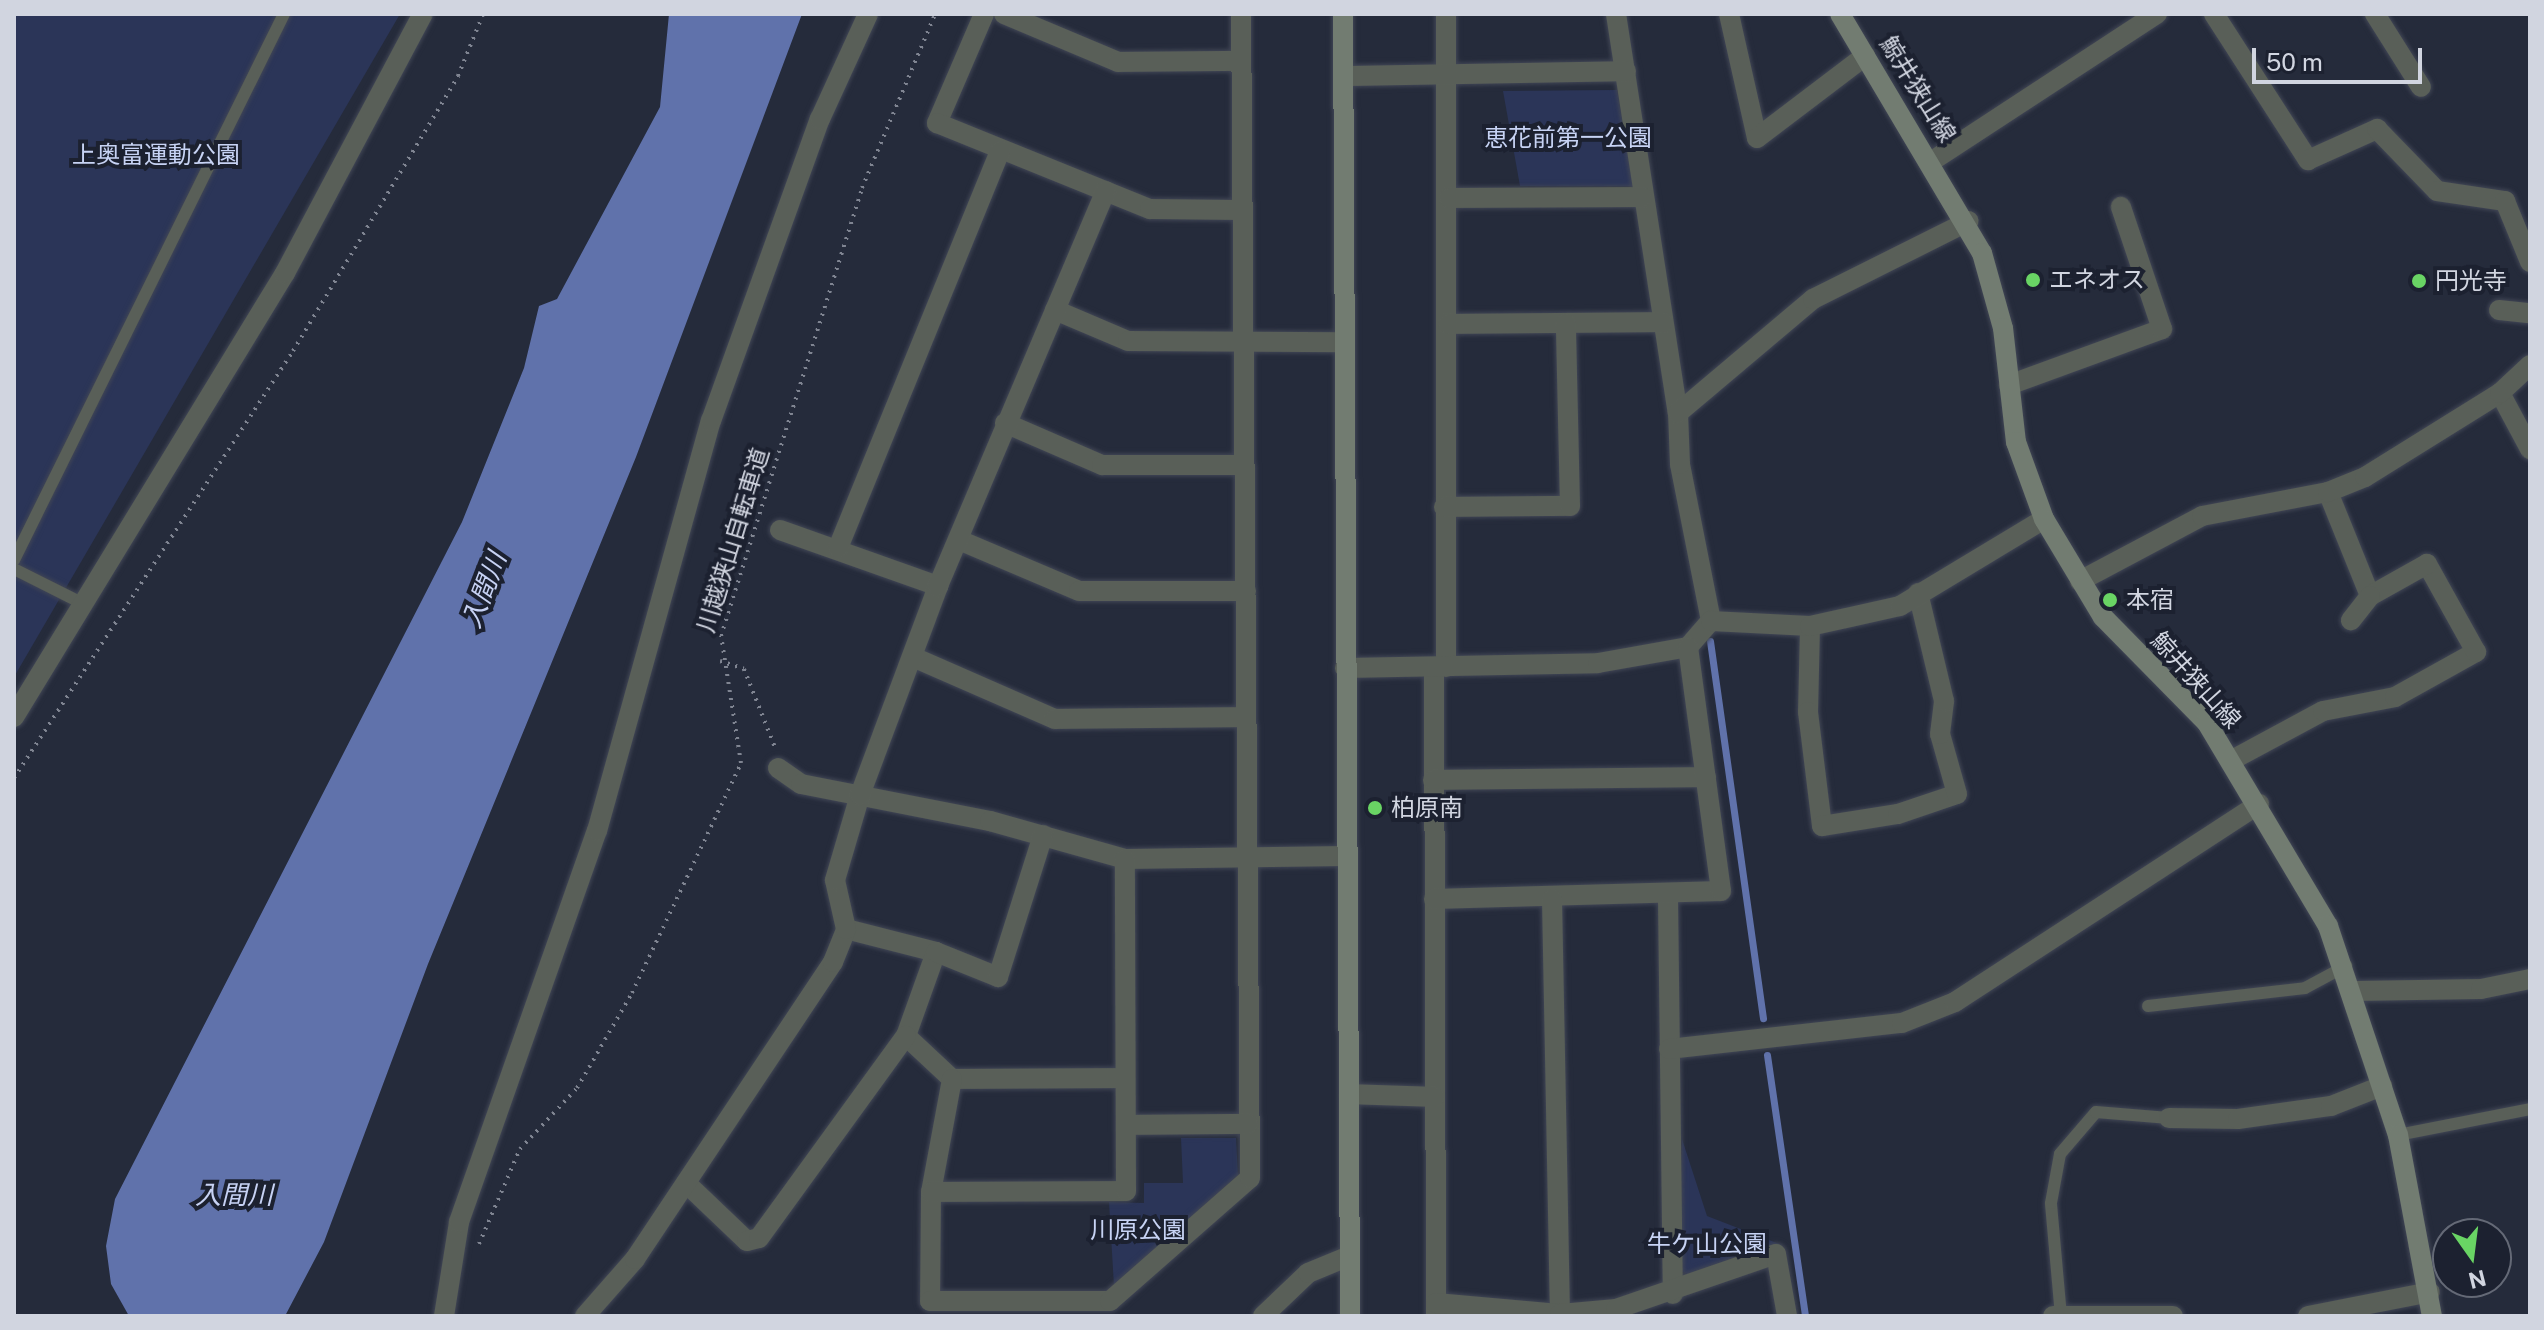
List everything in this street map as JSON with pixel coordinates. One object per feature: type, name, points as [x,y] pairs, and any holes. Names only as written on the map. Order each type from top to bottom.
[{"type":"main road","points":[[1343,14],[1350,1316]]},
{"type":"main road","name":"鯨井狭山線","points":[[1840,14],[1969,221],[1995,293],[2016,442],[2044,519],[2080,581],[2232,760],[2346,966],[2398,1135],[2430,1292],[2432,1316]]},
{"type":"street","points":[[14,717],[285,273],[423,14]]},
{"type":"street","points":[[444,1316],[459,1222],[597,831],[707,434],[820,119],[868,14]]},
{"type":"street","points":[[984,14],[937,123],[1150,209],[1240,210]]},
{"type":"street","points":[[1004,14],[1118,62],[1241,61]]},
{"type":"street","points":[[952,1079],[931,1192],[930,1301],[1055,1309],[1110,1301],[1250,1178],[1240,210],[1241,14]]},
{"type":"street","points":[[1446,14],[1448,324],[1440,667],[1433,780],[1436,1310],[1560,1314],[1673,1294],[1776,1254],[1787,1316]]},
{"type":"street","points":[[1616,14],[1642,197],[1678,413],[1680,464],[1711,621]]},
{"type":"street","points":[[1729,14],[1757,138],[1865,56]]},
{"type":"street","points":[[1932,161],[2157,14]]},
{"type":"street","points":[[2214,14],[2308,160],[2377,129],[2437,191],[2505,201],[2530,262]]},
{"type":"street","points":[[2375,14],[2421,87]]},
{"type":"street","points":[[1344,76],[1626,71]]},
{"type":"street","points":[[838,548],[1000,151]]},
{"type":"street","points":[[585,1316],[686,1183],[833,962],[846,929],[835,880],[860,795],[938,586],[1106,191]]},
{"type":"street","points":[[1449,198],[1642,197]]},
{"type":"street","points":[[2009,385],[2162,329],[2121,207]]},
{"type":"street","points":[[1678,413],[1813,299],[1969,221]]},
{"type":"street","points":[[1055,310],[1128,341],[1345,342]]},
{"type":"street","points":[[2499,310],[2530,313]]},
{"type":"street","points":[[1448,324],[1663,322]]},
{"type":"street","points":[[1444,507],[1570,506],[1566,323]]},
{"type":"street","points":[[2080,581],[2202,516],[2328,492],[2500,393],[2530,365]]},
{"type":"street","points":[[2500,393],[2530,449]]},
{"type":"street","points":[[1005,423],[1102,465],[1244,465]]},
{"type":"street","points":[[2328,492],[2370,596]]},
{"type":"street","points":[[1711,621],[1810,626],[1900,606],[2044,519]]},
{"type":"street","points":[[780,530],[838,548],[938,586]]},
{"type":"street","points":[[959,540],[1079,591],[1246,591]]},
{"type":"street","points":[[2232,760],[2323,711],[2395,697],[2476,652],[2427,564],[2370,596],[2351,620]]},
{"type":"street","points":[[1810,626],[1808,712],[1822,826],[1898,814],[1957,794],[1940,734],[1944,701],[1918,593]]},
{"type":"street","points":[[1345,668],[1598,663],[1688,647],[1711,621]]},
{"type":"street","points":[[1434,899],[1668,897],[1721,891],[1688,647]]},
{"type":"street","points":[[913,657],[1055,719],[1245,717]]},
{"type":"street","points":[[778,768],[801,784],[1043,835],[1125,859],[1346,856]]},
{"type":"street","points":[[1433,780],[1706,777]]},
{"type":"street","points":[[1669,1049],[1902,1023],[1955,1002],[2259,804]]},
{"type":"street","points":[[846,929],[936,952],[998,977],[1043,835]]},
{"type":"street","points":[[931,1192],[1126,1191],[1125,859]]},
{"type":"street","points":[[1668,897],[1673,1294]]},
{"type":"street","points":[[1552,899],[1560,1314]]},
{"type":"street","points":[[686,1183],[747,1241],[759,1238],[906,1036],[936,952]]},
{"type":"street","points":[[2354,991],[2481,989],[2530,979]]},
{"type":"street","points":[[906,1036],[952,1079],[1125,1078]]},
{"type":"street","points":[[2169,1118],[2238,1119],[2331,1106],[2382,1086]]},
{"type":"street","points":[[1349,1094],[1435,1097]]},
{"type":"street","points":[[1126,1125],[1248,1124]]},
{"type":"street","points":[[1263,1316],[1308,1273],[1349,1256]]},
{"type":"street","points":[[2308,1316],[2430,1292]]},
{"type":"street","points":[[2053,1316],[2173,1316]]},
{"type":"lane","points":[[14,560],[284,14]]},
{"type":"lane","points":[[14,569],[82,603]]},
{"type":"lane","points":[[2148,1006],[2305,988],[2346,966]]},
{"type":"lane","points":[[2398,1135],[2530,1109]]},
{"type":"lane","points":[[2061,1316],[2051,1203],[2060,1154],[2096,1112],[2169,1118]]},
{"type":"path","points":[[14,778],[293,351],[458,76],[483,14]]},
{"type":"path","name":"川越狭山自転車道","points":[[476,1258],[520,1149],[577,1088],[685,891],[741,763],[741,733],[720,661],[721,636],[834,273],[894,105],[935,14]]},
{"type":"path","points":[[720,661],[744,669],[763,704],[778,768]]},
{"type":"green space","name":"上奥富運動公園","points":[[14,14],[400,14],[14,677]]},
{"type":"green space","name":"恵花前第一公園","points":[[1617,90],[1633,186],[1520,186],[1503,91]]},
{"type":"green space","name":"川原公園","points":[[1181,1138],[1236,1138],[1238,1175],[1114,1286],[1109,1202],[1144,1203],[1144,1183],[1183,1183]]},
{"type":"green space","name":"牛ケ山公園","points":[[1682,1139],[1707,1216],[1782,1245],[1690,1276],[1679,1269]]},
{"type":"water","name":"入間川","points":[[669,14],[802,14],[636,457],[428,964],[324,1242],[285,1316],[129,1316],[111,1284],[106,1246],[115,1199],[462,522],[524,368],[539,306],[557,299],[660,107]]},
{"type":"waterway","points":[[1710,641],[1763,1018]]},
{"type":"waterway","points":[[1767,1055],[1805,1316]]},
{"type":"place","name":"エネオス","points":[[2033,280]]},
{"type":"place","name":"円光寺","points":[[2419,281]]},
{"type":"place","name":"本宿","points":[[2110,600]]},
{"type":"place","name":"柏原南","points":[[1375,808]]}]
